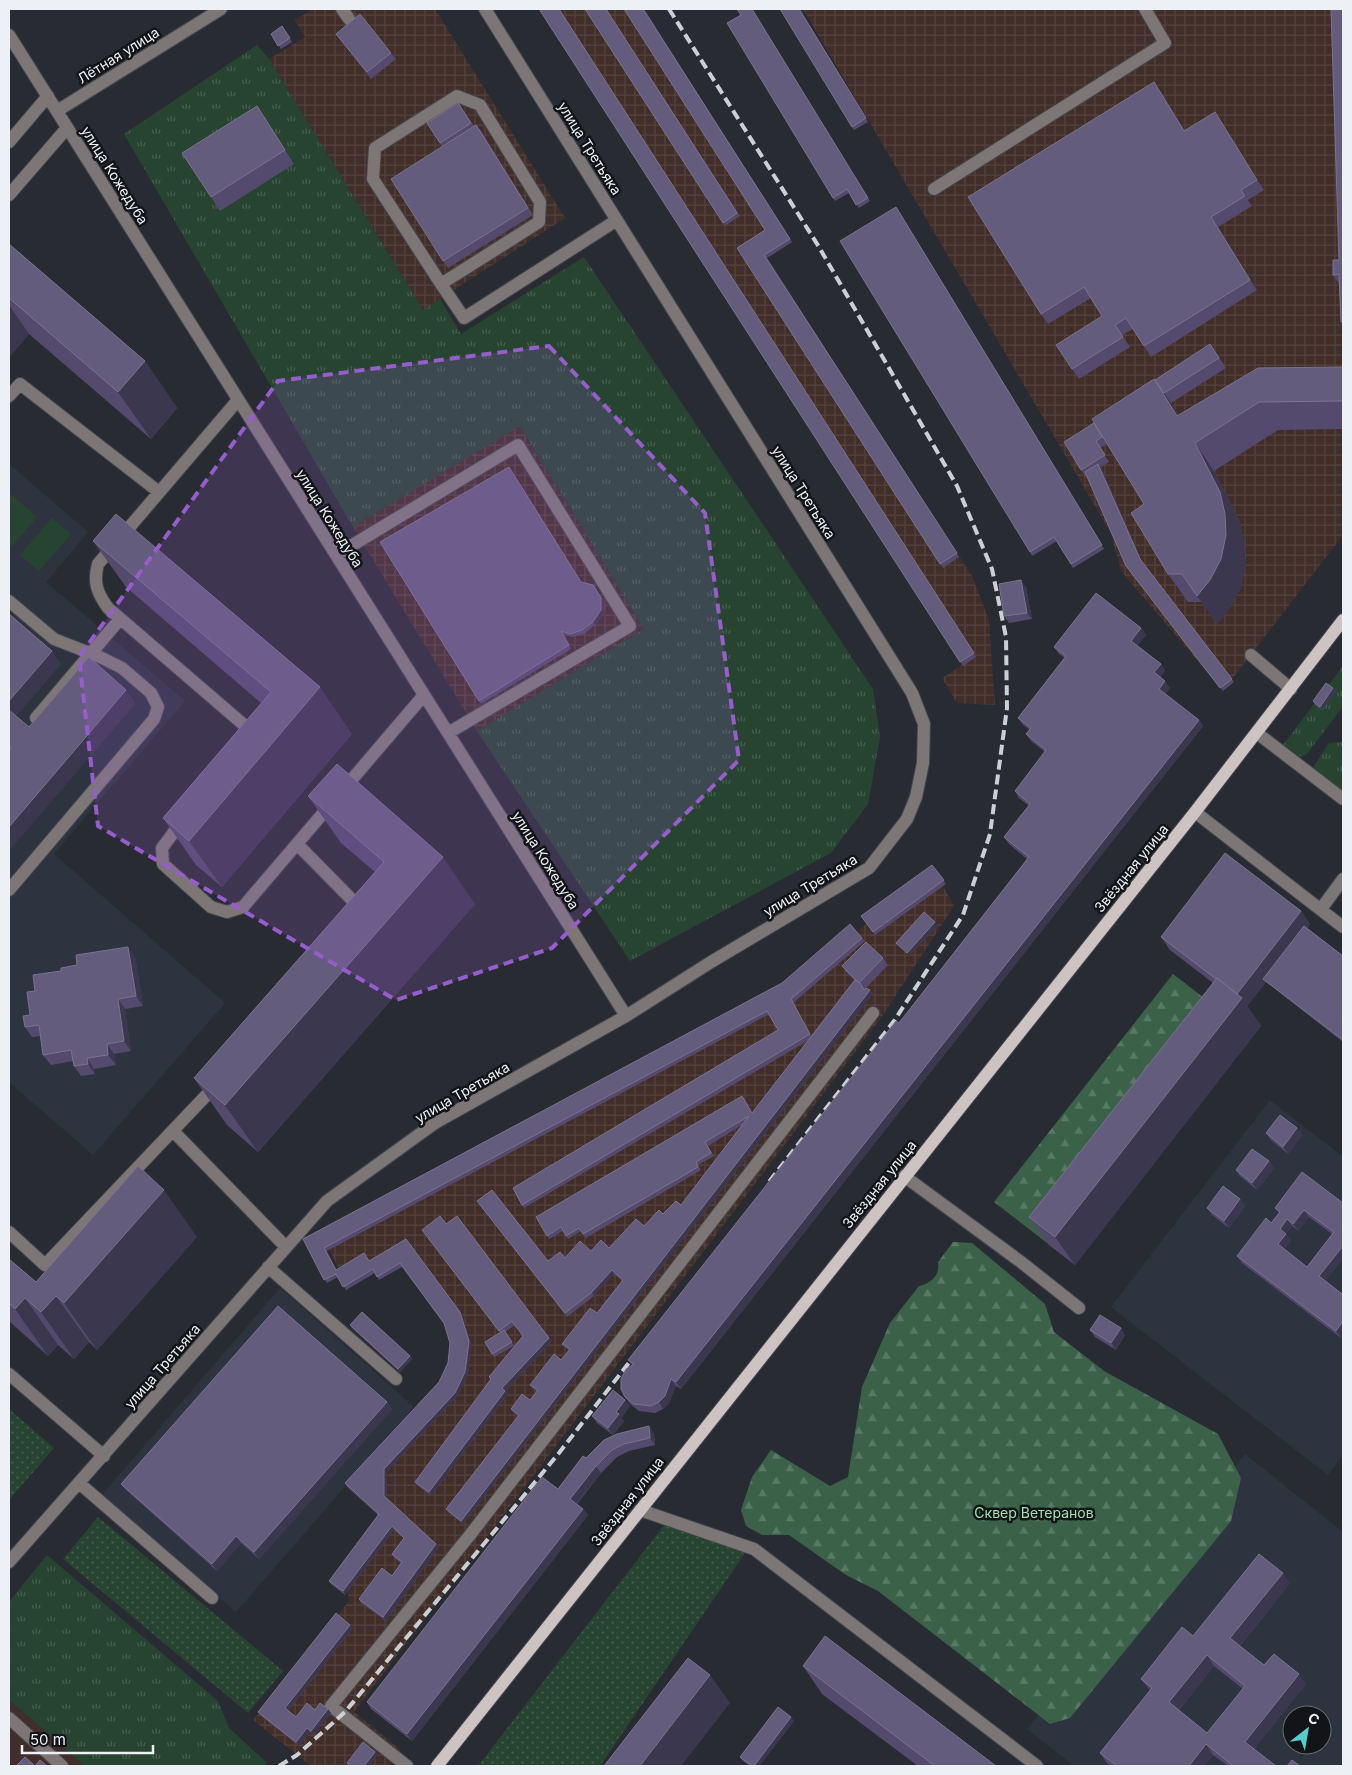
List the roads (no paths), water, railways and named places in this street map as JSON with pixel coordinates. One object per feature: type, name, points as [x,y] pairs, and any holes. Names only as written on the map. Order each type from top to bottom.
[{"type":"main road","name":"Звёздная улица","points":[[437,1766],[1195,812],[1343,620]]},
{"type":"street","name":"Лётная улица","points":[[57,111],[221,9]]},
{"type":"street","name":"улица Третьяка","points":[[9,1562],[327,1201],[435,1123],[626,1016],[711,962],[869,868],[907,819],[916,797],[923,763],[924,724],[912,693],[485,9]]},
{"type":"street","points":[[934,189],[1165,43],[1145,9]]},
{"type":"street","name":"улица Кожедуба","points":[[9,35],[626,1016]]},
{"type":"street","points":[[9,142],[48,96]]},
{"type":"street","points":[[441,284],[538,222],[540,202],[480,105],[457,96],[375,148],[372,178],[441,284],[464,318],[617,220]]},
{"type":"street","points":[[9,195],[67,128]]},
{"type":"street","points":[[9,396],[20,384],[159,492]]},
{"type":"street","points":[[238,400],[98,564],[95,584],[99,596],[120,619],[244,725],[250,735],[247,745]]},
{"type":"street","points":[[336,555],[518,445],[630,626],[448,733]]},
{"type":"street","points":[[9,601],[54,639],[91,653],[122,668],[151,693],[156,700],[157,712],[154,719],[9,890]]},
{"type":"street","points":[[36,718],[120,619]]},
{"type":"street","points":[[1251,655],[1291,689]]},
{"type":"street","points":[[190,812],[165,841],[161,856],[163,864],[219,911],[228,912],[243,908],[424,696]]},
{"type":"street","points":[[1257,733],[1343,799]]},
{"type":"street","points":[[1195,812],[1343,927]]},
{"type":"street","points":[[298,844],[373,921]]},
{"type":"street","points":[[1320,909],[1339,881]]},
{"type":"street","points":[[407,1766],[331,1706],[470,1535],[873,1013]]},
{"type":"street","points":[[9,1232],[45,1265],[228,1073]]},
{"type":"street","points":[[173,1131],[286,1247]]},
{"type":"street","points":[[904,1176],[1021,1262],[1079,1308]]},
{"type":"street","points":[[268,1268],[396,1379]]},
{"type":"street","points":[[9,1374],[104,1456]]},
{"type":"street","points":[[79,1483],[212,1598]]},
{"type":"street","points":[[640,1510],[754,1549],[1037,1766]]},
{"type":"street","points":[[9,1718],[62,1766]]},
{"type":"railway","points":[[669,9],[819,247],[957,486],[992,569],[1006,637],[1007,708],[990,834],[963,915],[894,1021],[768,1183]]},
{"type":"railway","points":[[279,1766],[297,1755],[345,1712],[559,1453],[638,1351]]},
{"type":"park label","name":"Сквер Ветеранов","points":[[1034,1512]]}]
